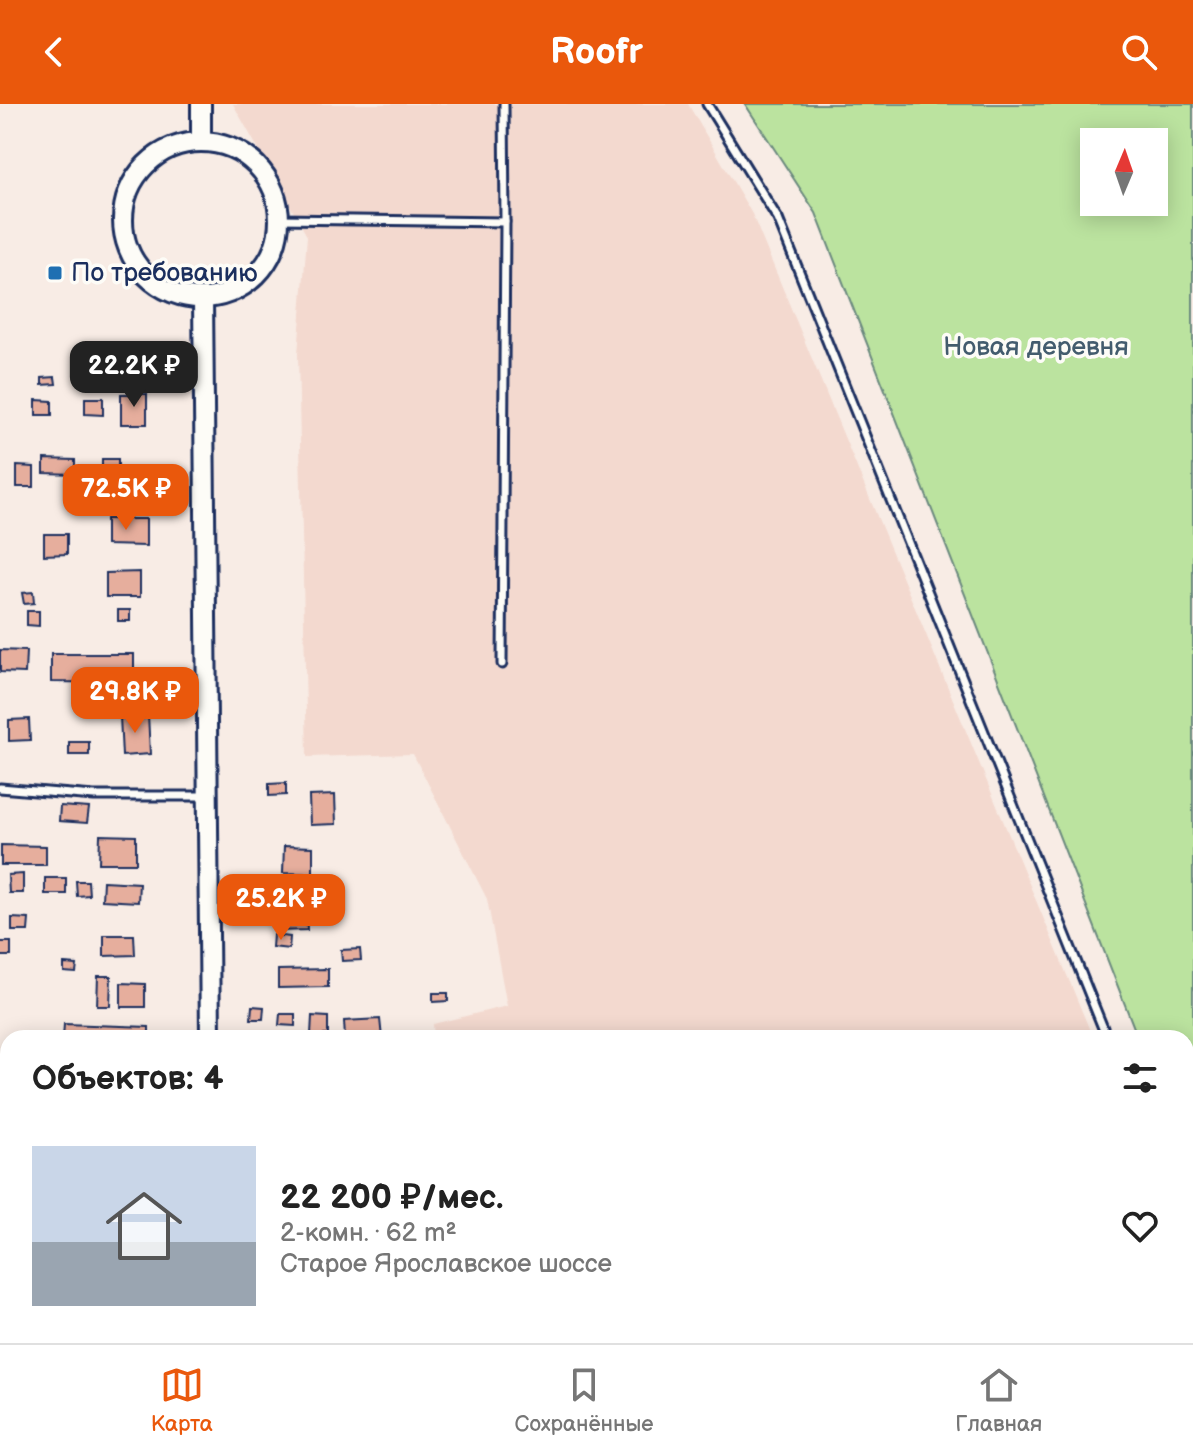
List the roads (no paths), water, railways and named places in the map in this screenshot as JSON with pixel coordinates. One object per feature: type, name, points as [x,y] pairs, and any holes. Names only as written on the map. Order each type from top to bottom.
[{"type":"main road","points":[[201,104],[201,142]]},
{"type":"main road","points":[[201,142],[225,145],[247,156],[264,173],[276,195],[280,219],[276,243],[266,265],[249,282],[227,294],[203,298],[179,295],[156,284],[139,267],[127,245],[123,221],[126,197],[137,175],[154,157],[176,146],[201,142]]},
{"type":"main road","points":[[203,298],[210,1030]]},
{"type":"lane","points":[[502,664],[504,104]]},
{"type":"lane","points":[[707,104],[778,219],[1104,1030]]},
{"type":"lane","points":[[280,219],[505,222]]},
{"type":"lane","points":[[0,788],[94,796],[207,796]]},
{"type":"place","name":"По требованию","points":[[55,273]]},
{"type":"park label","name":"Новая деревня","points":[[1036,347]]}]
